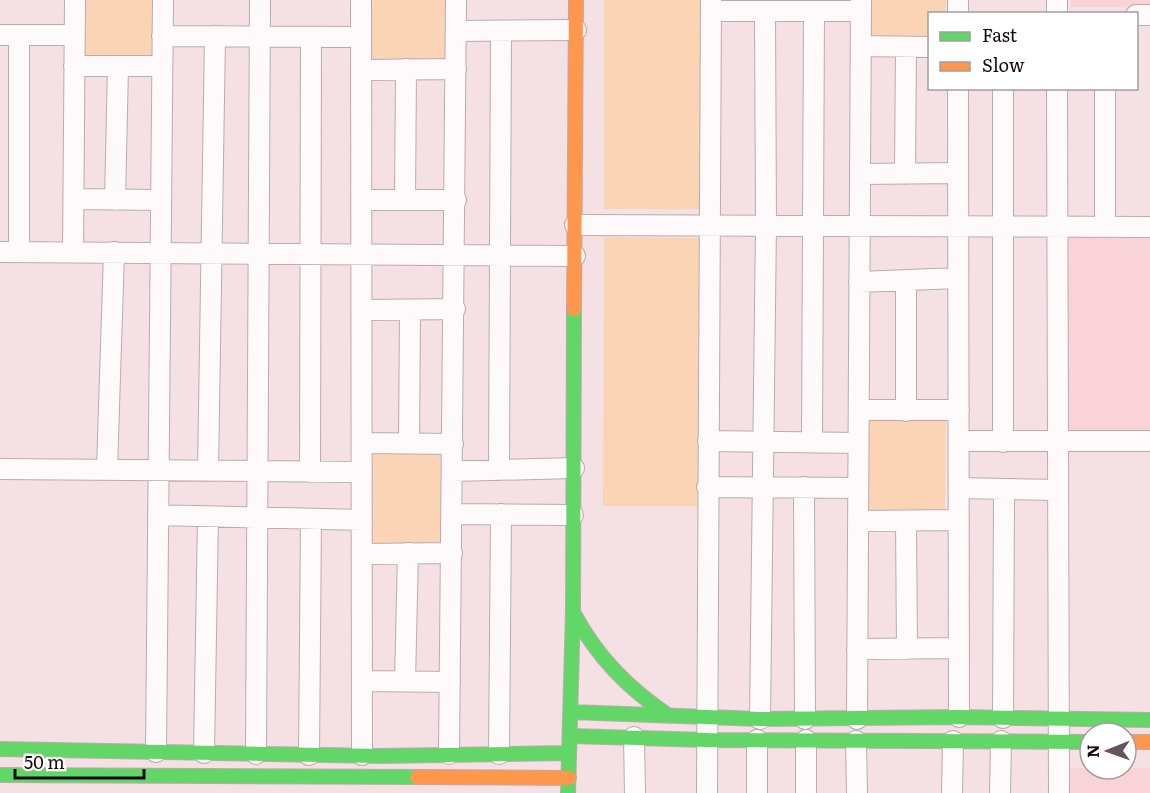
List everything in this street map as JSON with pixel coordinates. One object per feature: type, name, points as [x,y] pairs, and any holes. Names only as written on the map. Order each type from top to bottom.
[{"type":"street","points":[[74,252],[75,0]]},
{"type":"street","points":[[156,752],[163,0]]},
{"type":"street","points":[[256,754],[260,0]]},
{"type":"street","points":[[361,0],[362,756]]},
{"type":"street","points":[[449,754],[456,255],[456,0]]},
{"type":"street","points":[[568,793],[573,610],[576,0]]},
{"type":"street","points":[[707,793],[708,226],[711,5],[765,11],[814,11],[861,5],[857,719]]},
{"type":"street","points":[[760,719],[766,225],[765,11]]},
{"type":"street","points":[[812,442],[815,225],[814,11]]},
{"type":"street","points":[[456,31],[576,30]]},
{"type":"street","points":[[499,470],[501,31]]},
{"type":"street","points":[[75,35],[10,35],[9,252],[575,256]]},
{"type":"street","points":[[162,36],[361,37]]},
{"type":"street","points":[[208,471],[214,36]]},
{"type":"street","points":[[310,472],[312,37]]},
{"type":"street","points":[[861,46],[928,47]]},
{"type":"street","points":[[905,174],[906,47]]},
{"type":"street","points":[[74,66],[162,66]]},
{"type":"street","points":[[115,200],[117,66]]},
{"type":"street","points":[[405,200],[406,69]]},
{"type":"street","points":[[361,70],[456,69]]},
{"type":"street","points":[[958,90],[959,717]]},
{"type":"street","points":[[1003,90],[1003,441]]},
{"type":"street","points":[[1057,90],[1059,793]]},
{"type":"street","points":[[1105,227],[1106,90]]},
{"type":"street","points":[[860,174],[958,173]]},
{"type":"street","points":[[74,199],[161,200]]},
{"type":"street","points":[[361,200],[456,200]]},
{"type":"street","points":[[575,225],[1150,227]]},
{"type":"street","points":[[107,470],[114,252]]},
{"type":"street","points":[[859,282],[958,278]]},
{"type":"street","points":[[906,281],[906,411]]},
{"type":"street","points":[[362,310],[455,309]]},
{"type":"street","points":[[409,443],[410,310]]},
{"type":"street","points":[[859,410],[958,410]]},
{"type":"street","points":[[708,441],[858,443]]},
{"type":"street","points":[[958,441],[1150,441]]},
{"type":"street","points":[[362,443],[453,444]]},
{"type":"street","points":[[453,471],[574,468]]},
{"type":"street","points":[[0,469],[362,472]]},
{"type":"street","points":[[707,487],[858,488]]},
{"type":"street","points":[[804,487],[805,719]]},
{"type":"street","points":[[959,488],[1058,490]]},
{"type":"street","points":[[1003,718],[1004,490]]},
{"type":"street","points":[[452,514],[573,514]]},
{"type":"street","points":[[499,754],[501,514]]},
{"type":"street","points":[[158,515],[362,520]]},
{"type":"street","points":[[204,753],[208,517]]},
{"type":"street","points":[[309,755],[311,519]]},
{"type":"street","points":[[858,521],[959,520]]},
{"type":"street","points":[[906,521],[906,649]]},
{"type":"street","points":[[405,681],[408,553]]},
{"type":"street","points":[[362,554],[452,553]]},
{"type":"street","points":[[573,610],[602,661],[639,696],[669,716]]},
{"type":"street","points":[[857,649],[959,648]]},
{"type":"street","points":[[362,681],[450,682]]},
{"type":"street","points":[[571,712],[760,719],[959,717],[1150,720]]},
{"type":"street","points":[[571,736],[634,736],[707,740],[1078,742]]},
{"type":"street","points":[[634,736],[635,793]]},
{"type":"street","points":[[757,740],[757,793]]},
{"type":"street","points":[[806,740],[806,793]]},
{"type":"street","points":[[856,741],[856,793]]},
{"type":"street","points":[[952,793],[953,741]]},
{"type":"street","points":[[1000,793],[1001,741]]},
{"type":"street","points":[[0,749],[362,756],[569,753]]},
{"type":"street","points":[[120,752],[121,776]]},
{"type":"street","points":[[0,775],[568,778]]},
{"type":"shaded area","points":[[81,0],[161,0],[161,62],[81,62]]},
{"type":"shaded area","points":[[369,0],[449,0],[448,62],[369,62]]},
{"type":"shaded area","points":[[604,0],[701,0],[700,209],[604,209]]},
{"type":"shaded area","points":[[866,0],[946,0],[946,12],[928,12],[928,36],[866,36]]},
{"type":"shaded area","points":[[1071,0],[1150,0],[1150,7],[1071,7]]},
{"type":"shaded area","points":[[1068,234],[1150,235],[1150,432],[1067,432]]},
{"type":"shaded area","points":[[604,237],[701,238],[699,506],[603,506]]},
{"type":"shaded area","points":[[866,418],[946,418],[945,516],[866,515]]},
{"type":"shaded area","points":[[368,447],[448,448],[447,545],[368,545]]},
{"type":"shaded area","points":[[1066,768],[1078,768],[1078,781],[1138,781],[1138,768],[1150,768],[1150,793],[1066,793]]},
{"type":"traffic: fast","points":[[568,793],[573,610],[574,309]]},
{"type":"traffic: fast","points":[[574,614],[593,645],[615,671],[669,716]]},
{"type":"traffic: fast","points":[[571,712],[760,719],[959,717],[1150,720]]},
{"type":"traffic: fast","points":[[571,736],[707,740],[1078,742]]},
{"type":"traffic: fast","points":[[0,749],[380,756],[569,753]]},
{"type":"traffic: fast","points":[[0,775],[417,777]]},
{"type":"traffic: slow","points":[[574,309],[576,0]]},
{"type":"traffic: slow","points":[[1138,742],[1150,742]]},
{"type":"traffic: slow","points":[[417,777],[569,778]]}]
